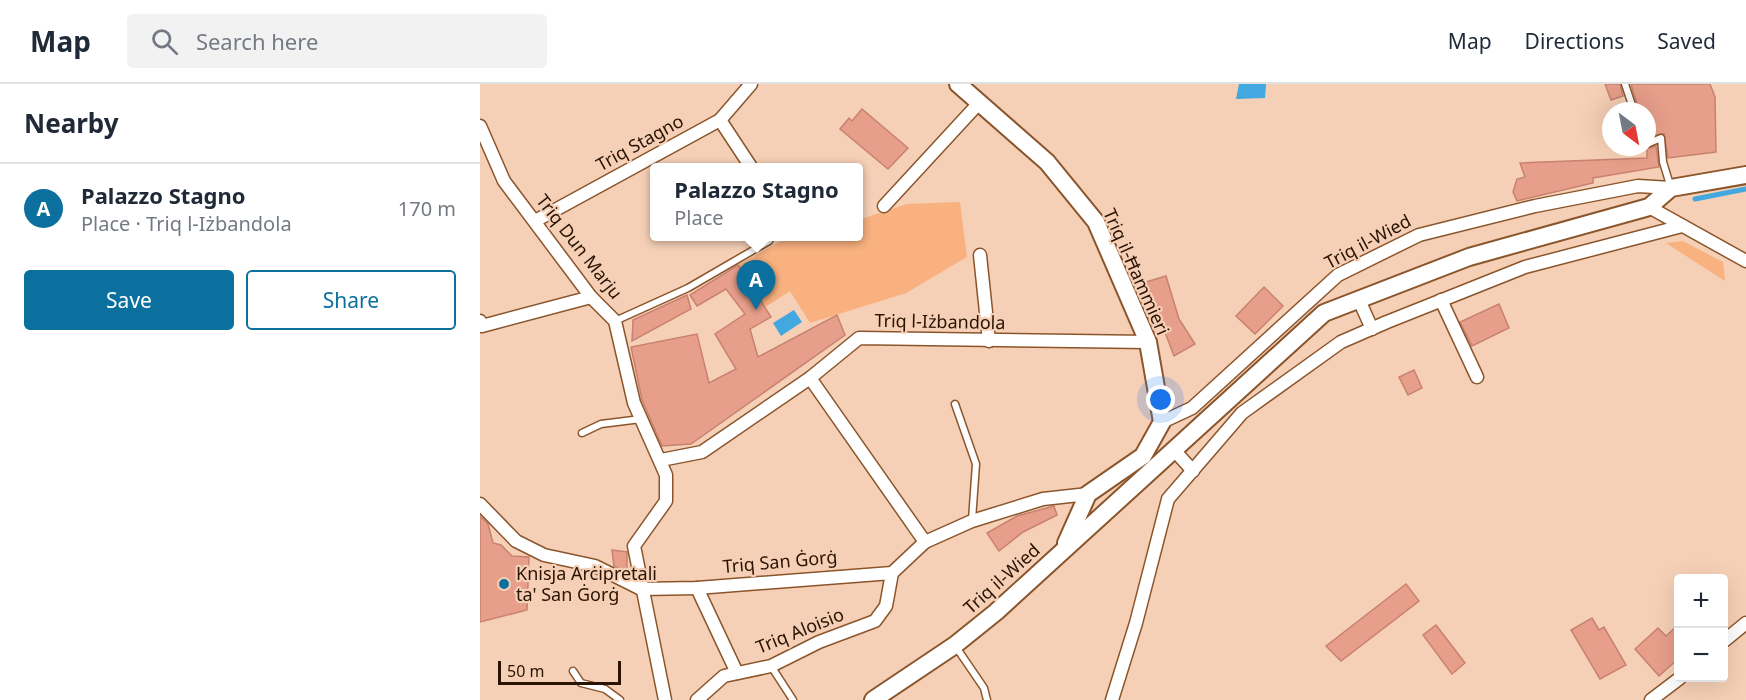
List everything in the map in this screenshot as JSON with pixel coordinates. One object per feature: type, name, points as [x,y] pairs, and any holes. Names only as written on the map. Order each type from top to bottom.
[{"type":"street","name":"Triq Stagno","points":[[535,221],[720,120],[751,84]]},
{"type":"street","name":"Triq il-Ħammieri","points":[[958,84],[1047,162],[1096,222],[1148,342],[1162,422]]},
{"type":"street","points":[[884,206],[979,103]]},
{"type":"street","points":[[720,120],[748,163]]},
{"type":"street","name":"Triq Dun Marju","points":[[480,126],[504,181],[591,297],[615,321],[634,403],[666,475],[666,501],[634,546],[665,700]]},
{"type":"street","name":"Triq il-Wied","points":[[1162,422],[1192,408],[1338,275],[1419,235],[1535,206],[1638,186],[1671,188],[1746,175]]},
{"type":"street","name":"Triq il-Wied","points":[[873,700],[955,645],[996,612],[1324,313],[1469,257],[1649,207],[1671,188]]},
{"type":"street","points":[[1649,207],[1746,261]]},
{"type":"street","points":[[1112,700],[1136,623],[1168,499],[1242,413],[1332,348],[1372,329],[1525,267],[1682,226]]},
{"type":"street","points":[[980,255],[989,341]]},
{"type":"street","points":[[480,321],[482,326],[591,297]]},
{"type":"street","points":[[1359,300],[1372,329]]},
{"type":"street","points":[[1441,300],[1477,377]]},
{"type":"street","name":"Triq l-Iżbandola","points":[[661,460],[702,452],[810,378],[860,338],[1148,342]]},
{"type":"street","points":[[810,378],[925,542]]},
{"type":"street","points":[[892,573],[925,542],[972,521],[1043,499],[1089,494],[1143,456],[1162,422]]},
{"type":"street","points":[[1174,450],[1193,471]]},
{"type":"street","points":[[1063,550],[1089,494]]},
{"type":"street","name":"Triq San Ġorġ","points":[[480,505],[516,541],[544,555],[595,566],[641,589],[697,588],[892,573]]},
{"type":"street","name":"Triq Aloisio","points":[[697,700],[724,676],[771,666],[819,642],[875,621],[886,606],[892,573]]},
{"type":"street","points":[[697,588],[737,673]]},
{"type":"street","points":[[1728,638],[1746,623]]},
{"type":"street","points":[[1651,700],[1675,682]]},
{"type":"lane","points":[[1625,84],[1631,102]]},
{"type":"lane","points":[[1656,140],[1662,138],[1663,162],[1671,188]]},
{"type":"lane","points":[[615,321],[688,288],[769,241]]},
{"type":"lane","points":[[955,404],[976,464],[972,521]]},
{"type":"lane","points":[[582,433],[601,424],[642,419]]},
{"type":"lane","points":[[955,645],[984,688],[987,700]]},
{"type":"lane","points":[[771,666],[793,700]]},
{"type":"lane","points":[[573,671],[582,683],[605,689],[620,700]]},
{"type":"shaded area","points":[[960,202],[967,257],[906,293],[810,323],[790,291],[764,308],[738,265],[781,241],[863,241],[863,218],[907,204]]},
{"type":"shaded area","points":[[1683,241],[1723,262],[1725,281],[1666,243]]},
{"type":"water","points":[[1239,84],[1266,84],[1265,98],[1236,99]]},
{"type":"water","points":[[794,310],[802,322],[781,336],[773,323]]},
{"type":"building","points":[[1605,84],[1620,84],[1623,96],[1611,100]]},
{"type":"building","points":[[1631,84],[1710,84],[1715,97],[1716,152],[1668,158],[1664,134],[1656,136],[1656,102],[1636,102]]},
{"type":"building","points":[[862,109],[908,148],[888,169],[840,129],[849,118],[852,121]]},
{"type":"building","points":[[1656,146],[1659,167],[1593,178],[1593,183],[1517,201],[1513,192],[1517,179],[1525,177],[1520,163],[1647,158],[1647,156],[1656,156]]},
{"type":"building","points":[[738,265],[771,317],[750,329],[758,357],[837,315],[845,335],[691,444],[662,446],[642,400],[631,347],[697,334],[709,383],[736,369],[715,334],[745,314],[726,289],[697,306],[690,295]]},
{"type":"building","points":[[1166,276],[1179,319],[1195,344],[1174,356],[1146,282]]},
{"type":"building","points":[[1264,287],[1283,306],[1255,334],[1236,316]]},
{"type":"building","points":[[687,295],[691,309],[632,341],[633,320]]},
{"type":"building","points":[[1499,304],[1509,328],[1472,346],[1460,322]]},
{"type":"building","points":[[1414,370],[1422,388],[1408,395],[1399,377]]},
{"type":"building","points":[[1054,506],[1057,515],[1023,532],[999,551],[987,533],[1017,516]]},
{"type":"building","name":"Knisja Arċipretali ta' San Ġorġ","points":[[480,516],[488,524],[493,543],[501,545],[512,556],[529,557],[527,610],[480,622]]},
{"type":"building","points":[[612,550],[627,552],[627,573],[614,566]]},
{"type":"building","points":[[1406,584],[1419,601],[1341,661],[1326,646]]},
{"type":"building","points":[[1592,618],[1599,630],[1604,627],[1626,665],[1600,679],[1571,630]]},
{"type":"building","points":[[1436,625],[1465,663],[1452,674],[1423,635]]},
{"type":"building","points":[[1658,628],[1666,636],[1674,629],[1674,663],[1659,676],[1635,649]]},
{"type":"waterway","points":[[1695,199],[1746,189]]},
{"type":"place","name":"Palazzo Stagno","points":[[756,310]]},
{"type":"place","name":"Knisja Arċipretali ta' San Ġorġ","points":[[504,584]]}]
